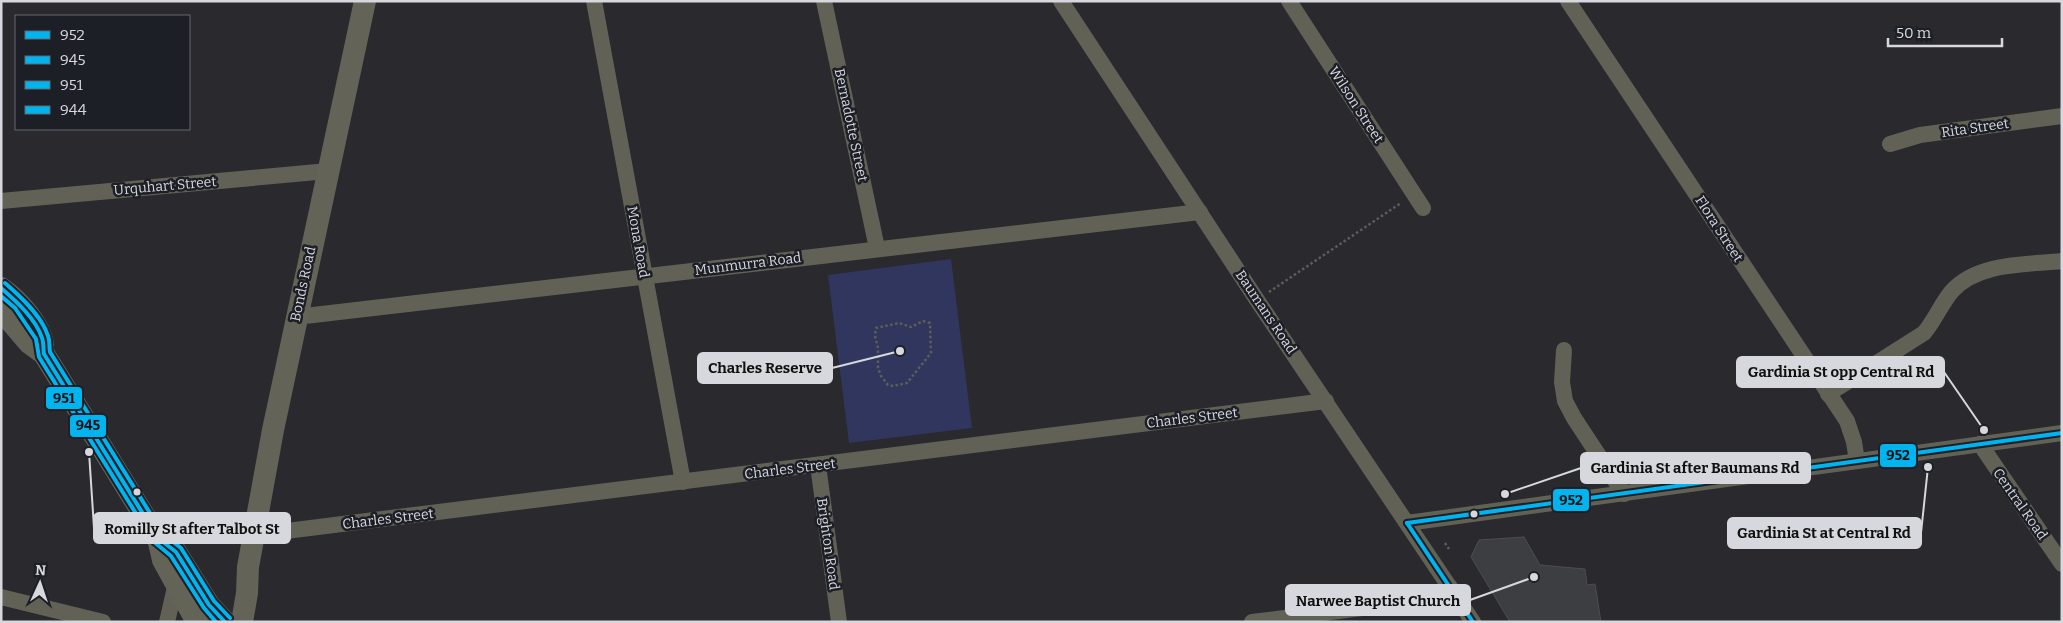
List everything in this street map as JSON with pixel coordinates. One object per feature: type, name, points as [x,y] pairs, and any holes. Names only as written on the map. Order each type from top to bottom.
[{"type":"main road","name":"Bonds Road","points":[[242,622],[247,593],[248,567],[296,316],[365,1]]},
{"type":"main road","points":[[1,288],[20,304],[29,316],[42,337],[44,354]]},
{"type":"main road","points":[[1,310],[29,343],[44,354],[158,538],[176,552],[209,605],[227,622]]},
{"type":"main road","points":[[158,538],[162,560],[197,622]]},
{"type":"main road","name":"Bonds Road","points":[[227,622],[238,583],[248,567]]},
{"type":"main road","points":[[202,594],[221,600],[234,597]]},
{"type":"street","name":"Mona Road","points":[[594,1],[683,482]]},
{"type":"street","name":"Bernadotte Street","points":[[824,1],[877,248]]},
{"type":"street","name":"Baumans Road","points":[[1061,1],[1257,300],[1473,622]]},
{"type":"street","name":"Wilson Street","points":[[1289,1],[1418,201]]},
{"type":"street","name":"Flora Street","points":[[1568,1],[1847,421],[1854,442],[1857,461]]},
{"type":"street","name":"Rita Street","points":[[1890,144],[1920,135],[2062,116]]},
{"type":"street","name":"Urquhart Street","points":[[1,201],[328,171]]},
{"type":"street","name":"Munmurra Road","points":[[296,316],[1200,212]]},
{"type":"street","points":[[1828,394],[1924,333],[1934,321],[1953,290],[1968,278],[1988,269],[2062,261]]},
{"type":"street","points":[[1564,350],[1562,382],[1566,401],[1574,418],[1624,494]]},
{"type":"street","name":"Charles Street","points":[[254,535],[1326,401]]},
{"type":"street","points":[[1407,523],[2062,434]]},
{"type":"street","name":"Central Road","points":[[1980,444],[2062,564]]},
{"type":"street","name":"Brighton Road","points":[[818,465],[839,622]]},
{"type":"street","points":[[167,622],[176,583]]},
{"type":"street","points":[[1252,622],[1433,599],[1450,587]]},
{"type":"street","points":[[1,598],[103,622]]},
{"type":"path","points":[[1257,300],[1418,201]]},
{"type":"path","points":[[927,321],[930,323],[931,353],[907,383],[893,386],[884,381],[878,368],[878,348],[874,336],[876,328],[899,323],[911,327],[919,322],[927,321]]},
{"type":"path","points":[[1444,543],[1449,549]]},
{"type":"shaded area","points":[[951,259],[972,428],[849,443],[828,275]]},
{"type":"building","points":[[1524,537],[1540,565],[1585,569],[1587,585],[1595,584],[1601,622],[1510,622],[1471,557],[1479,540]]},
{"type":"transit line","name":"944","points":[[5,283],[24,300],[41,321],[49,338],[50,352],[163,534],[181,548],[214,601],[230,618]]},
{"type":"transit line","name":"945","points":[[1,288],[35,324],[43,340],[44,354],[158,538],[176,552],[209,605],[225,622]]},
{"type":"transit line","name":"951","points":[[1,296],[15,308],[36,339],[39,357],[153,541],[171,556],[204,608],[216,622]]},
{"type":"transit line","name":"952","points":[[1407,523],[2062,433]]},
{"type":"transit line","name":"952","points":[[1407,523],[1473,622]]},
{"type":"place","name":"Charles Reserve","points":[[900,351]]},
{"type":"place","name":"Gardinia St opp Central Rd","points":[[1984,430]]},
{"type":"place","name":"Romilly St after Talbot St","points":[[89,452]]},
{"type":"place","name":"Gardinia St at Central Rd","points":[[1928,467]]},
{"type":"place","name":"Gardinia St after Baumans Rd","points":[[1505,494]]},
{"type":"place","name":"Narwee Baptist Church","points":[[1534,577]]}]
